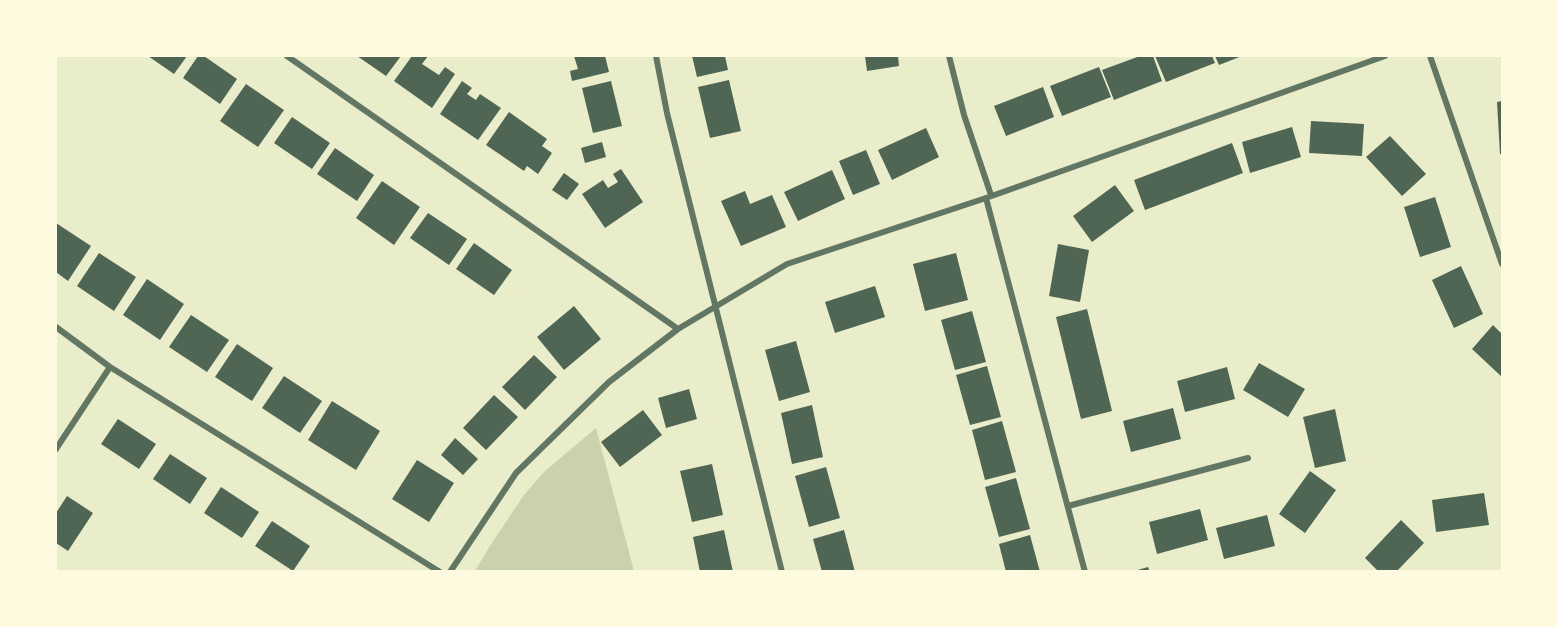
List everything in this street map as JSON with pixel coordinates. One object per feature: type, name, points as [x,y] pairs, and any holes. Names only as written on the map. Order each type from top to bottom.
[{"type":"street","points":[[287,56],[678,329]]},
{"type":"street","points":[[656,56],[667,113],[782,572]]},
{"type":"street","points":[[949,56],[989,196],[1085,572]]},
{"type":"street","points":[[450,572],[516,473],[609,382],[678,329],[787,264],[989,196],[1385,56]]},
{"type":"street","points":[[1430,56],[1503,264]]},
{"type":"street","points":[[56,327],[110,367],[440,572]]},
{"type":"street","points":[[56,449],[110,367]]},
{"type":"street","points":[[1068,506],[1248,458]]},
{"type":"green space","points":[[596,428],[634,571],[475,571],[524,495],[544,472]]},
{"type":"building","points":[[148,56],[187,56],[174,74]]},
{"type":"building","points":[[198,56],[204,56],[237,79],[220,104],[183,78]]},
{"type":"building","points":[[357,56],[401,56],[386,76]]},
{"type":"building","points":[[412,56],[428,56],[422,64],[439,75],[445,67],[455,74],[432,108],[394,81]]},
{"type":"building","points":[[574,56],[605,56],[609,72],[572,81],[570,71],[578,69]]},
{"type":"building","points":[[692,56],[725,56],[728,70],[697,77]]},
{"type":"building","points":[[865,56],[898,56],[899,66],[867,71]]},
{"type":"building","points":[[1140,56],[1153,56],[1162,81],[1114,100],[1102,70]]},
{"type":"building","points":[[1155,56],[1212,56],[1215,63],[1166,82]]},
{"type":"building","points":[[1215,56],[1242,56],[1219,65]]},
{"type":"building","points":[[1099,67],[1111,97],[1062,116],[1050,86]]},
{"type":"building","points":[[729,80],[741,131],[710,138],[698,87]]},
{"type":"building","points":[[462,81],[472,88],[467,94],[476,100],[480,94],[501,108],[478,140],[440,114]]},
{"type":"building","points":[[611,81],[622,126],[593,133],[582,88]]},
{"type":"building","points":[[246,84],[284,110],[258,147],[220,121]]},
{"type":"building","points":[[1043,87],[1054,117],[1006,136],[994,106]]},
{"type":"building","points":[[1502,101],[1502,154],[1500,154],[1497,102]]},
{"type":"building","points":[[509,112],[547,139],[542,146],[552,153],[538,174],[527,166],[524,171],[486,145]]},
{"type":"building","points":[[292,117],[330,143],[312,169],[274,143]]},
{"type":"building","points":[[1311,121],[1364,124],[1362,156],[1309,153]]},
{"type":"building","points":[[1292,127],[1301,157],[1250,173],[1242,142]]},
{"type":"building","points":[[926,128],[939,157],[892,180],[878,150]]},
{"type":"building","points":[[1390,136],[1426,174],[1402,196],[1366,157]]},
{"type":"building","points":[[602,142],[606,157],[585,163],[581,148]]},
{"type":"building","points":[[1232,143],[1243,173],[1145,210],[1134,180]]},
{"type":"building","points":[[335,148],[374,175],[357,201],[317,174]]},
{"type":"building","points":[[866,150],[880,184],[853,195],[839,161]]},
{"type":"building","points":[[621,169],[643,202],[605,228],[582,194],[603,180],[608,188],[618,182],[613,174]]},
{"type":"building","points":[[832,170],[845,199],[798,221],[784,192]]},
{"type":"building","points":[[564,173],[579,184],[567,200],[552,190]]},
{"type":"building","points":[[382,181],[420,207],[394,245],[356,218]]},
{"type":"building","points":[[1115,185],[1134,211],[1092,242],[1073,216]]},
{"type":"building","points":[[745,191],[750,204],[772,195],[786,227],[741,246],[721,201]]},
{"type":"building","points":[[1435,197],[1451,247],[1420,257],[1404,207]]},
{"type":"building","points":[[428,213],[467,239],[449,265],[410,238]]},
{"type":"building","points":[[56,223],[91,246],[68,281],[56,272]]},
{"type":"building","points":[[474,243],[512,270],[494,295],[456,269]]},
{"type":"building","points":[[1058,244],[1089,250],[1080,302],[1049,296]]},
{"type":"building","points":[[99,253],[136,277],[114,311],[77,286]]},
{"type":"building","points":[[956,253],[968,300],[925,311],[913,264]]},
{"type":"building","points":[[1461,266],[1483,314],[1454,328],[1432,280]]},
{"type":"building","points":[[147,279],[184,304],[160,340],[123,315]]},
{"type":"building","points":[[875,286],[885,317],[835,333],[825,302]]},
{"type":"building","points":[[574,306],[601,339],[564,370],[537,337]]},
{"type":"building","points":[[1087,309],[1112,411],[1081,419],[1056,317]]},
{"type":"building","points":[[972,311],[986,362],[955,370],[941,320]]},
{"type":"building","points":[[191,315],[229,340],[207,372],[169,347]]},
{"type":"building","points":[[1493,325],[1502,334],[1502,377],[1472,349]]},
{"type":"building","points":[[796,341],[810,392],[779,401],[765,350]]},
{"type":"building","points":[[237,344],[273,368],[252,401],[215,377]]},
{"type":"building","points":[[534,355],[557,377],[525,410],[502,387]]},
{"type":"building","points":[[1259,363],[1305,389],[1288,417],[1243,390]]},
{"type":"building","points":[[987,366],[1001,417],[970,425],[956,375]]},
{"type":"building","points":[[1227,367],[1235,399],[1185,412],[1177,381]]},
{"type":"building","points":[[284,376],[322,401],[300,433],[262,408]]},
{"type":"building","points":[[689,389],[697,419],[666,428],[658,398]]},
{"type":"building","points":[[494,395],[518,417],[486,450],[463,428]]},
{"type":"building","points":[[332,401],[380,431],[356,470],[308,440]]},
{"type":"building","points":[[812,405],[823,457],[792,464],[781,413]]},
{"type":"building","points":[[1173,408],[1181,439],[1131,452],[1123,421]]},
{"type":"building","points":[[1335,409],[1346,461],[1315,468],[1303,417]]},
{"type":"building","points":[[643,410],[662,435],[620,467],[601,442]]},
{"type":"building","points":[[118,419],[156,444],[139,469],[101,444]]},
{"type":"building","points":[[1002,421],[1016,472],[985,480],[972,430]]},
{"type":"building","points":[[455,438],[478,459],[463,475],[441,455]]},
{"type":"building","points":[[170,454],[207,478],[190,504],[153,479]]},
{"type":"building","points":[[417,460],[454,483],[429,522],[392,499]]},
{"type":"building","points":[[712,464],[723,515],[692,522],[680,471]]},
{"type":"building","points":[[826,467],[840,518],[809,527],[795,476]]},
{"type":"building","points":[[1310,471],[1336,490],[1305,533],[1279,514]]},
{"type":"building","points":[[1016,478],[1030,529],[999,537],[985,487]]},
{"type":"building","points":[[221,487],[259,512],[242,538],[204,513]]},
{"type":"building","points":[[1484,493],[1489,525],[1436,532],[1432,500]]},
{"type":"building","points":[[67,496],[93,513],[68,551],[56,543],[56,513]]},
{"type":"building","points":[[1200,509],[1208,540],[1157,554],[1149,522]]},
{"type":"building","points":[[1267,515],[1275,546],[1224,559],[1216,528]]},
{"type":"building","points":[[1401,520],[1424,543],[1396,572],[1379,572],[1365,558]]},
{"type":"building","points":[[272,521],[310,546],[293,571],[255,546]]},
{"type":"building","points":[[724,530],[733,572],[700,572],[693,537]]},
{"type":"building","points":[[844,530],[855,572],[822,572],[813,539]]},
{"type":"building","points":[[1030,535],[1040,572],[1006,572],[999,544]]},
{"type":"building","points":[[1148,567],[1150,572],[1134,572],[1134,571]]}]
